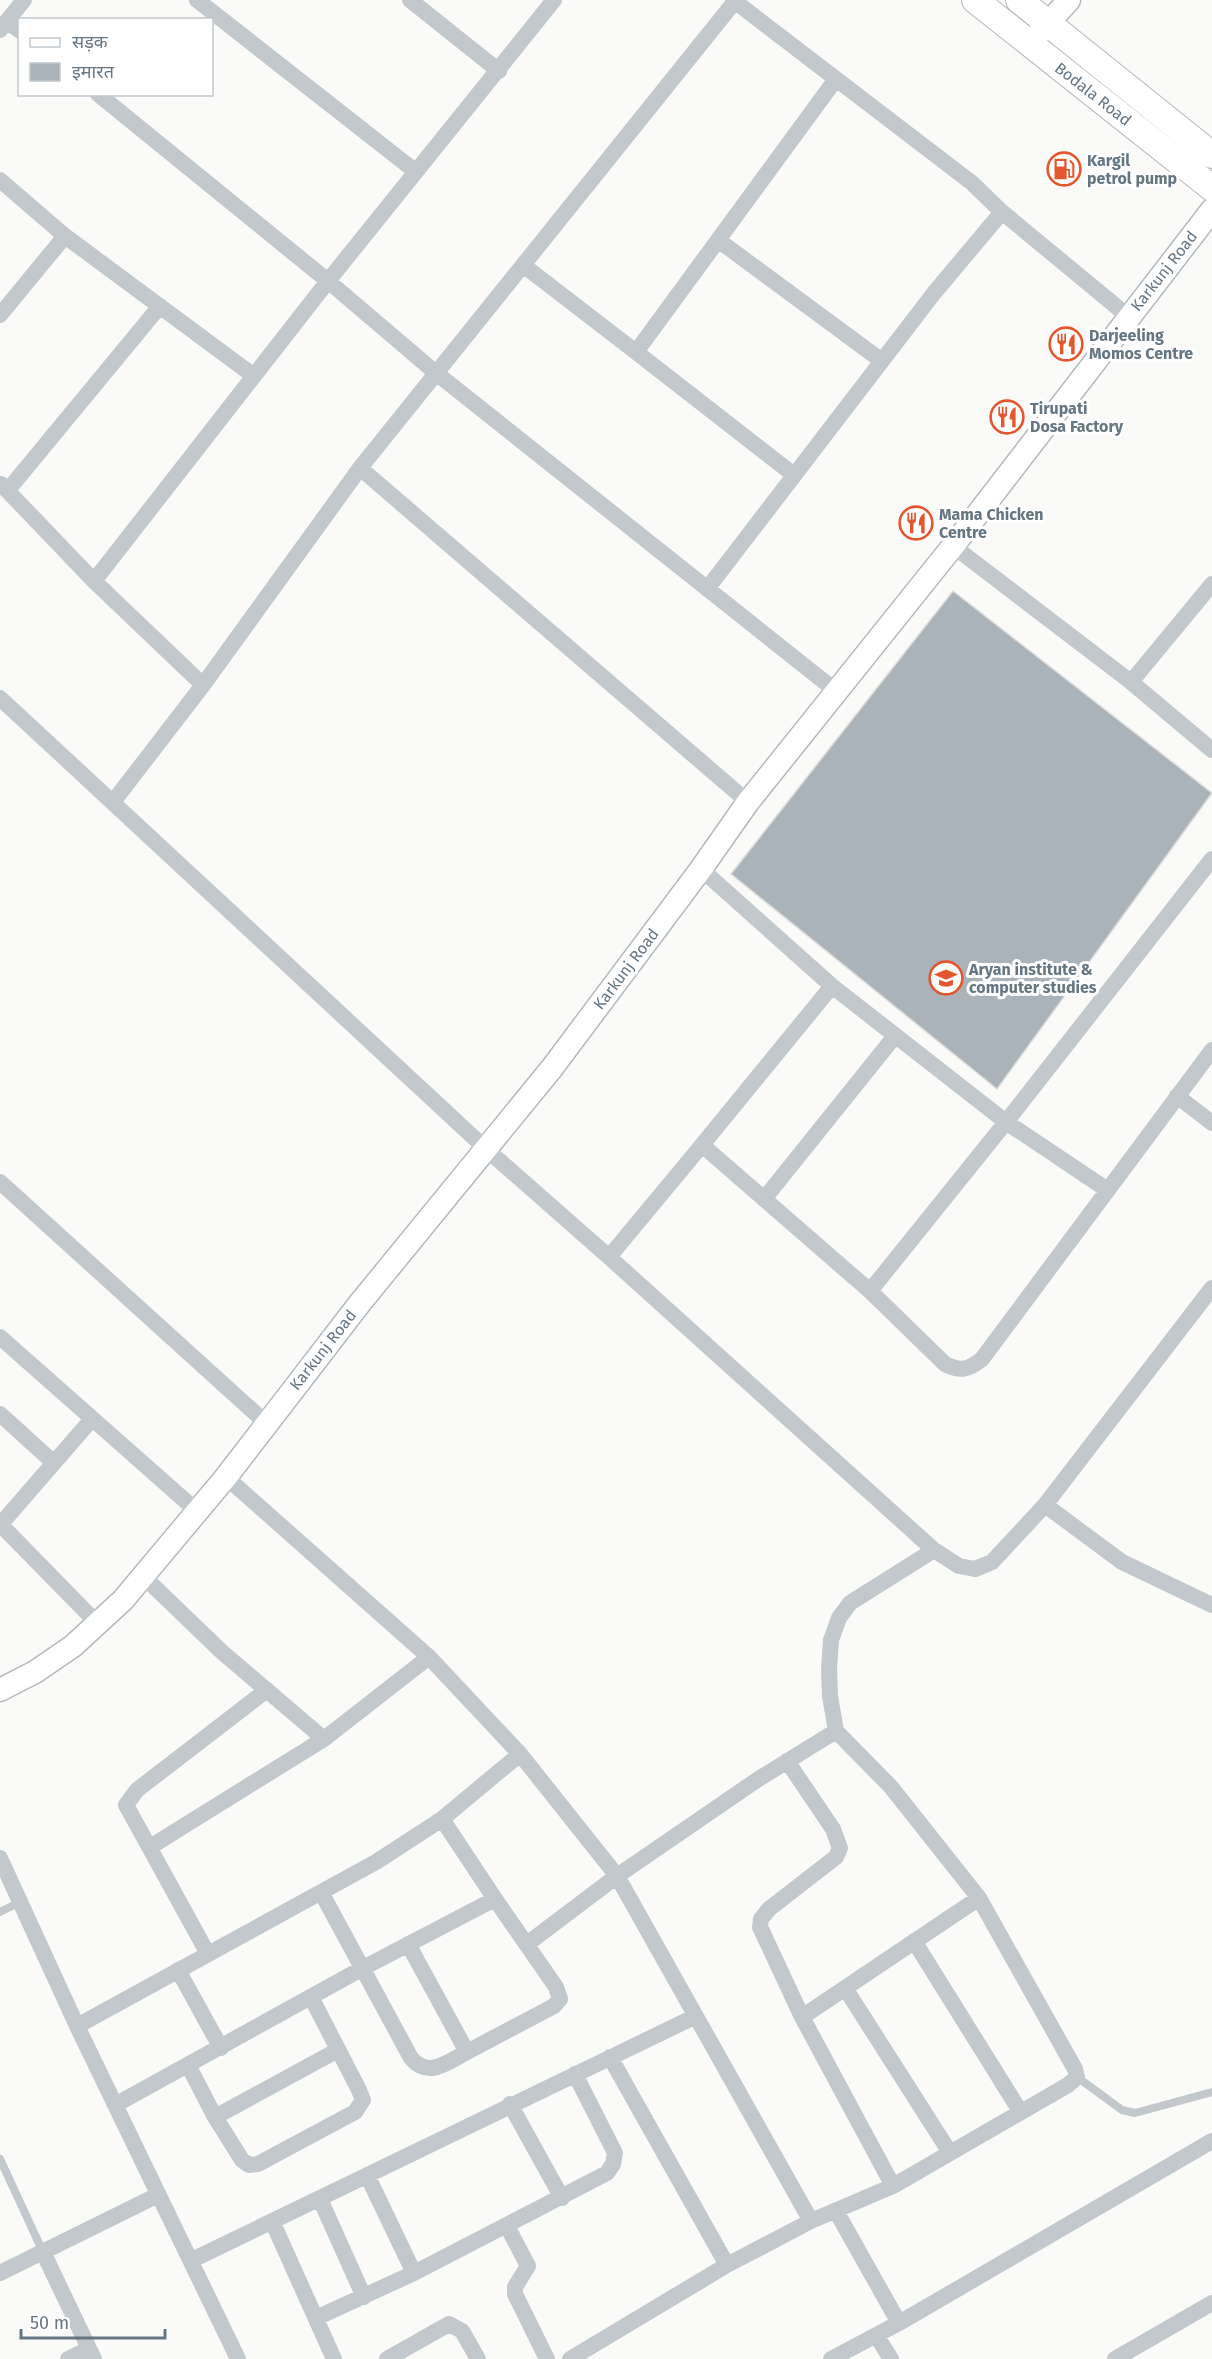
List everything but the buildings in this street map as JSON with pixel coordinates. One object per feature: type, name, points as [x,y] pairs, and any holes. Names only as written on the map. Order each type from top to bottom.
[{"type":"main road","name":"Bodala Road","points":[[1019,0],[1212,155]]},
{"type":"main road","name":"Bodala Road","points":[[990,4],[1029,44],[1212,188]]},
{"type":"street","points":[[9,27],[24,0]]},
{"type":"street","points":[[197,0],[415,171]]},
{"type":"street","points":[[410,0],[500,71]]},
{"type":"street","points":[[94,581],[415,171],[500,71],[554,0]]},
{"type":"street","points":[[113,802],[203,685],[360,468],[734,0],[972,183],[1002,212],[1129,317]]},
{"type":"street","points":[[1029,44],[1069,0]]},
{"type":"street","points":[[636,352],[836,79]]},
{"type":"street","points":[[100,96],[328,281],[436,373],[836,691]]},
{"type":"street","points":[[0,180],[65,236],[254,376]]},
{"type":"street","name":"Karkunj Road","points":[[0,1690],[36,1672],[73,1646],[123,1600],[226,1478],[266,1423],[485,1148],[552,1068],[701,869],[748,802],[953,546],[1212,210]]},
{"type":"street","points":[[707,589],[882,361],[1002,212]]},
{"type":"street","points":[[0,315],[65,236]]},
{"type":"street","points":[[718,240],[882,361]]},
{"type":"street","points":[[523,265],[794,475]]},
{"type":"street","points":[[160,306],[4,486],[94,581],[203,685]]},
{"type":"street","points":[[360,468],[748,802]]},
{"type":"street","points":[[953,546],[1131,682],[1212,750]]},
{"type":"street","points":[[1131,682],[1212,584]]},
{"type":"street","points":[[0,698],[485,1148],[934,1550],[958,1566],[975,1569],[992,1562],[1045,1505],[1212,1288]]},
{"type":"street","points":[[870,1291],[1212,859]]},
{"type":"street","points":[[701,869],[832,986],[895,1036],[1006,1122],[1106,1189]]},
{"type":"street","points":[[609,1257],[832,986]]},
{"type":"street","points":[[764,1199],[895,1036]]},
{"type":"street","points":[[702,1145],[870,1291],[945,1364],[957,1370],[970,1369],[982,1359],[1106,1189],[1212,1050]]},
{"type":"street","points":[[1177,1096],[1212,1123]]},
{"type":"street","points":[[0,1182],[266,1423]]},
{"type":"street","points":[[0,1337],[198,1512]]},
{"type":"street","points":[[0,1414],[54,1463]]},
{"type":"street","points":[[92,1419],[1,1525],[97,1623]]},
{"type":"street","points":[[226,1478],[429,1657],[520,1754],[617,1876],[694,2017],[811,2221]]},
{"type":"street","points":[[1045,1505],[1122,1562],[1212,1605]]},
{"type":"street","points":[[570,2359],[727,2265],[811,2221],[893,2186],[949,2151],[1068,2085],[1077,2077],[1075,2069],[979,1898],[891,1787],[836,1731],[828,1669],[831,1640],[839,1618],[850,1603],[934,1550]]},
{"type":"street","points":[[143,1576],[324,1739]]},
{"type":"street","points":[[150,1848],[324,1739],[429,1657]]},
{"type":"street","points":[[208,1954],[131,1818],[126,1805],[128,1799],[267,1690]]},
{"type":"street","points":[[527,1944],[617,1876],[787,1761],[836,1731]]},
{"type":"street","points":[[77,2026],[376,1862],[442,1819],[520,1754]]},
{"type":"street","points":[[787,1761],[833,1829],[840,1848],[836,1857],[769,1909],[761,1919],[760,1927],[802,2016],[893,2186]]},
{"type":"street","points":[[321,1892],[411,2058],[419,2067],[427,2069],[436,2067],[554,2006],[560,1999],[556,1987],[442,1819]]},
{"type":"street","points":[[0,1858],[77,2026],[238,2359]]},
{"type":"street","points":[[802,2016],[979,1898]]},
{"type":"street","points":[[115,2105],[363,1968],[495,1899]]},
{"type":"street","points":[[914,1941],[1020,2111]]},
{"type":"street","points":[[408,1944],[467,2052]]},
{"type":"street","points":[[178,1970],[221,2048]]},
{"type":"street","points":[[845,1988],[949,2151]]},
{"type":"street","points":[[188,2065],[214,2117],[242,2160],[249,2165],[258,2164],[355,2112],[363,2100],[311,1997]]},
{"type":"street","points":[[192,2260],[510,2104],[694,2017]]},
{"type":"street","points":[[214,2117],[338,2050]]},
{"type":"street","points":[[610,2057],[727,2265]]},
{"type":"street","points":[[316,2318],[414,2273],[607,2173],[613,2164],[615,2153],[575,2074]]},
{"type":"street","points":[[510,2104],[562,2198]]},
{"type":"street","points":[[831,2359],[898,2323],[1212,2141]]},
{"type":"street","points":[[368,2175],[414,2273]]},
{"type":"street","points":[[0,2272],[158,2195]]},
{"type":"street","points":[[320,2199],[364,2297]]},
{"type":"street","points":[[836,2211],[898,2323]]},
{"type":"street","points":[[272,2221],[334,2359]]},
{"type":"street","points":[[507,2226],[528,2266],[515,2288],[515,2294],[547,2359]]},
{"type":"street","points":[[43,2253],[92,2354],[68,2359]]},
{"type":"street","points":[[1115,2359],[1212,2303]]},
{"type":"street","points":[[387,2359],[449,2324],[462,2331],[478,2359]]},
{"type":"street","points":[[876,2335],[891,2359]]},
{"type":"lane","points":[[0,1912],[20,1902]]},
{"type":"lane","points":[[1077,2077],[1122,2110],[1135,2114],[1212,2092]]},
{"type":"lane","points":[[0,2159],[43,2253]]},
{"type":"place","name":"Kargil petrol pump","points":[[1064,169]]},
{"type":"place","name":"Darjeeling Momos Centre","points":[[1066,344]]},
{"type":"place","name":"Tirupati Dosa Factory","points":[[1007,417]]},
{"type":"place","name":"Mama Chicken Centre","points":[[916,523]]},
{"type":"place","name":"Aryan institute & computer studies","points":[[946,978]]}]
